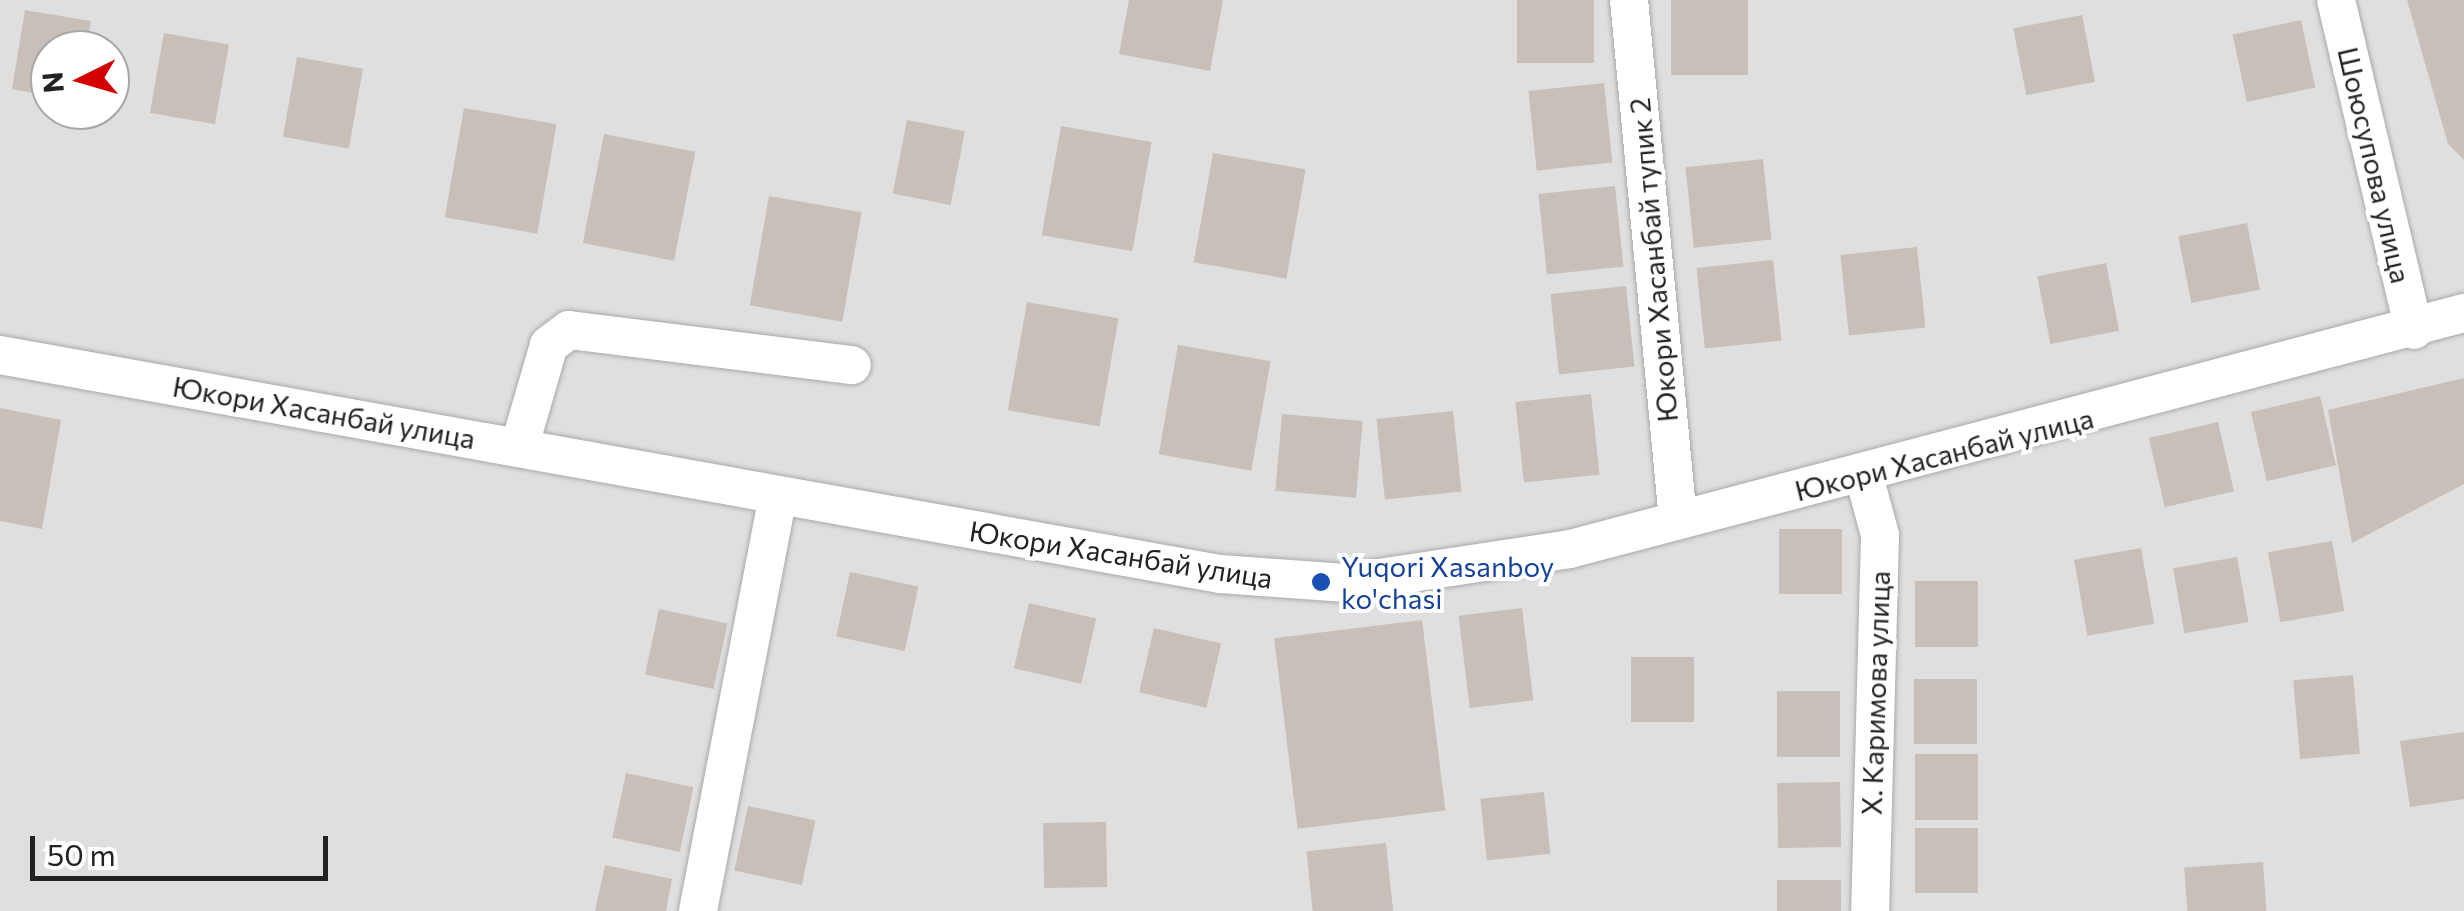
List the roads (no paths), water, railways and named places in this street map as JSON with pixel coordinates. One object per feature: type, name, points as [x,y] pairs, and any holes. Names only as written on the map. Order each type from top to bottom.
[{"type":"street","name":"Юкори Хасанбай тупик 2","points":[[1628,0],[1678,520]]},
{"type":"street","name":"Шоюсупова улица","points":[[2336,0],[2414,330]]},
{"type":"street","name":"Юкори Хасанбай улица","points":[[0,354],[1220,574],[1333,583],[1472,570],[1864,476],[2464,314]]},
{"type":"street","points":[[519,448],[549,345],[569,330],[852,365]]},
{"type":"street","name":"Х. Каримова улица","points":[[1864,476],[1880,535],[1870,911]]},
{"type":"street","points":[[698,911],[778,496]]},
{"type":"place","name":"Yuqori Xasanboy ko'chasi","points":[[1321,582]]}]
